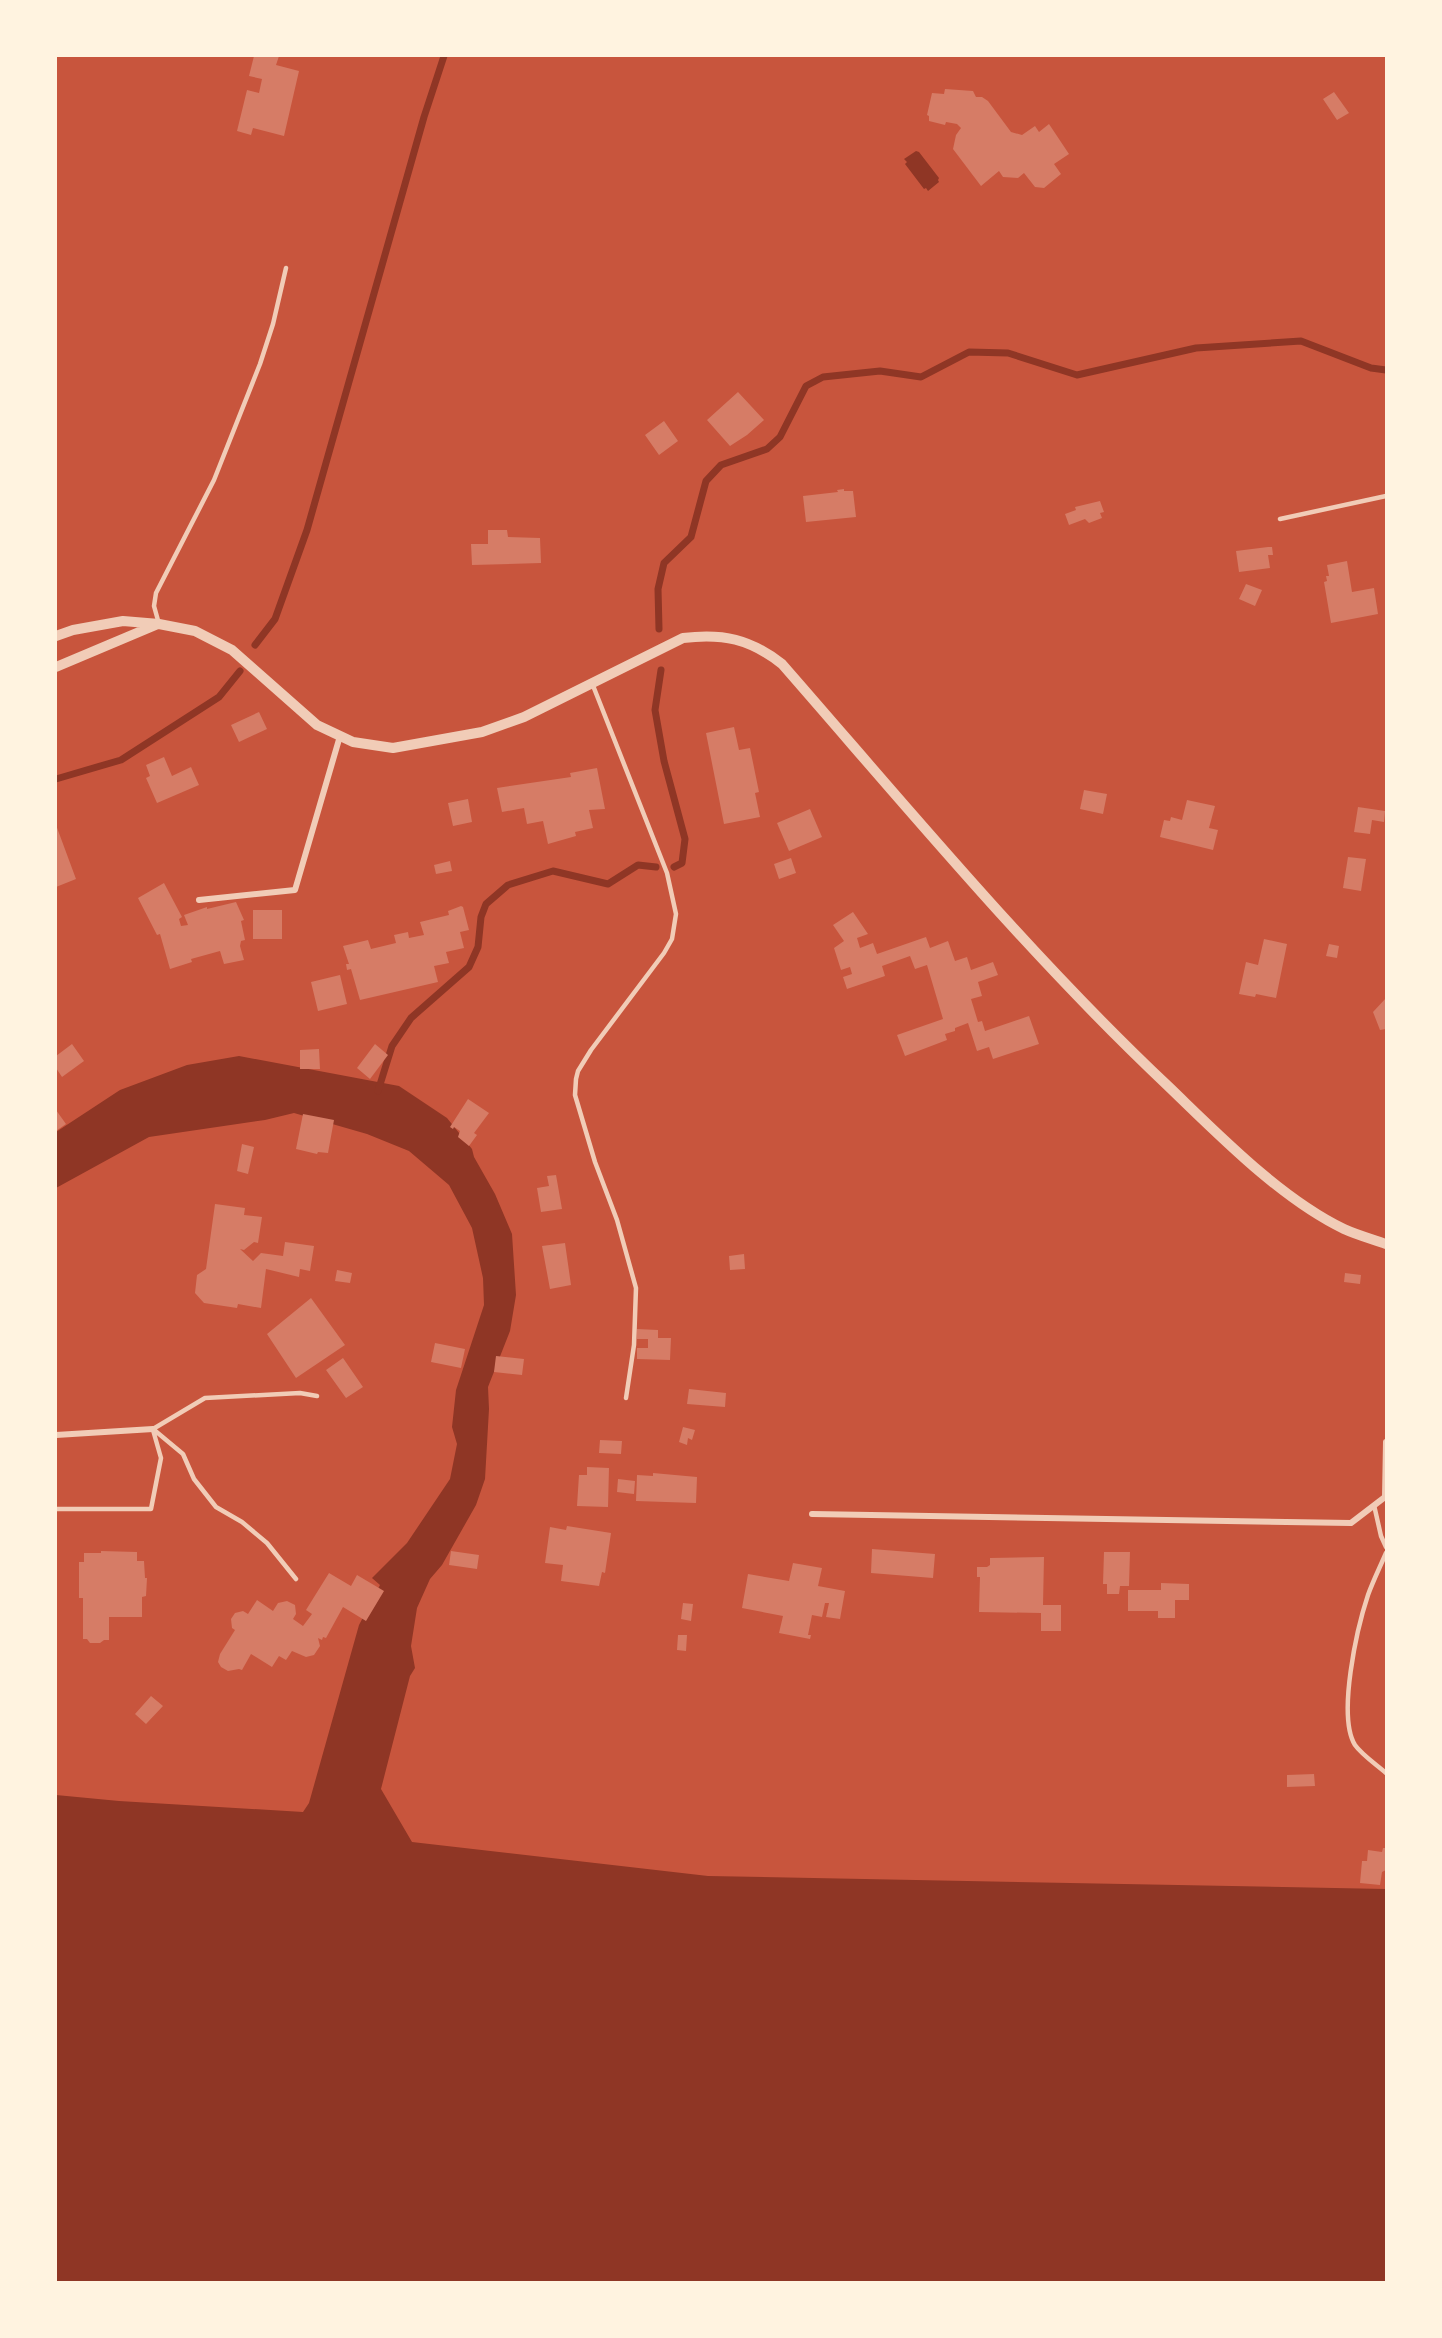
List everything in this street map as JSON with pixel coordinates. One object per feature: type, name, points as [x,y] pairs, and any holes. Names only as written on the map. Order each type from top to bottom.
[{"type":"street","points":[[56,636],[73,630],[123,621],[159,624],[195,631],[232,650],[317,725],[353,742],[393,748],[482,732],[524,717],[683,638],[710,635],[737,639],[765,650],[782,664],[1082,1003],[1151,1071],[1241,1155],[1282,1188],[1315,1212],[1344,1229],[1386,1244]]},
{"type":"street","points":[[56,667],[159,624]]},
{"type":"street","points":[[199,900],[295,890],[340,736]]},
{"type":"street","points":[[56,1435],[153,1429]]},
{"type":"street","points":[[812,1514],[1351,1523],[1385,1497],[1386,1442]]},
{"type":"lane","points":[[159,624],[154,606],[156,593],[214,480],[260,364],[273,324],[286,268]]},
{"type":"lane","points":[[1280,519],[1386,496]]},
{"type":"lane","points":[[592,683],[667,873],[676,914],[672,939],[664,953],[591,1050],[578,1071],[576,1079],[575,1095],[595,1162],[617,1220],[636,1287],[634,1346],[626,1398]]},
{"type":"lane","points":[[153,1429],[205,1398],[300,1393],[317,1396]]},
{"type":"lane","points":[[56,1509],[151,1509],[161,1458],[153,1429]]},
{"type":"lane","points":[[153,1429],[183,1454],[194,1479],[216,1507],[242,1522],[267,1543],[296,1579]]},
{"type":"lane","points":[[1374,1505],[1386,1547]]},
{"type":"lane","points":[[1386,1553],[1368,1596],[1346,1701],[1347,1725],[1355,1746],[1386,1773]]},
{"type":"shaded area","points":[[916,151],[939,178],[939,182],[928,191],[905,164],[907,162],[904,159]]},
{"type":"shaded area","points":[[239,1056],[399,1086],[447,1118],[472,1149],[512,1234],[516,1295],[510,1331],[488,1387],[485,1479],[476,1505],[442,1565],[430,1579],[417,1608],[411,1646],[415,1668],[410,1676],[381,1789],[412,1842],[708,1876],[1386,1889],[1386,2282],[56,2282],[56,1795],[303,1812],[309,1803],[359,1625],[380,1585],[372,1578],[407,1543],[450,1479],[457,1444],[452,1427],[456,1390],[484,1305],[483,1278],[472,1228],[449,1185],[409,1151],[367,1134],[294,1113],[265,1120],[149,1137],[56,1188],[56,1132],[120,1090],[187,1065]]},
{"type":"building","points":[[254,56],[279,56],[276,65],[299,71],[284,136],[253,128],[251,135],[237,131],[247,90],[259,93],[262,79],[249,76]]},
{"type":"building","points":[[945,89],[973,91],[976,97],[982,97],[988,101],[1011,132],[1022,135],[1035,126],[1039,132],[1049,124],[1069,154],[1054,164],[1061,174],[1044,188],[1035,187],[1024,173],[1018,178],[1003,177],[999,171],[981,186],[953,149],[956,135],[961,128],[957,124],[946,122],[945,125],[929,121],[927,115],[932,93],[944,94]]},
{"type":"building","points":[[1334,92],[1349,113],[1337,120],[1323,99]]},
{"type":"building","points":[[738,392],[764,420],[730,446],[707,420]]},
{"type":"building","points":[[664,421],[678,441],[659,455],[645,435]]},
{"type":"building","points":[[844,489],[844,491],[853,491],[856,517],[806,522],[803,496],[838,492],[837,490]]},
{"type":"building","points":[[1100,501],[1104,512],[1100,513],[1102,518],[1089,523],[1085,519],[1069,525],[1065,514],[1076,510],[1075,507]]},
{"type":"building","points":[[488,530],[507,530],[508,537],[540,538],[541,563],[472,565],[471,544],[488,544]]},
{"type":"building","points":[[1272,547],[1273,555],[1268,555],[1270,568],[1239,572],[1236,551]]},
{"type":"building","points":[[1347,561],[1352,592],[1374,588],[1378,614],[1331,623],[1324,582],[1327,581],[1326,576],[1329,576],[1327,565]]},
{"type":"building","points":[[1246,584],[1262,590],[1255,606],[1239,599]]},
{"type":"building","points":[[259,712],[267,729],[239,742],[231,725]]},
{"type":"building","points":[[734,727],[739,750],[750,748],[759,792],[755,793],[760,817],[724,824],[706,733]]},
{"type":"building","points":[[164,757],[172,776],[191,767],[199,785],[157,803],[146,778],[150,776],[146,765]]},
{"type":"building","points":[[597,768],[605,809],[589,810],[593,828],[575,832],[576,836],[548,844],[543,821],[527,824],[524,808],[502,812],[497,788],[571,777],[570,773]]},
{"type":"building","points":[[1084,790],[1107,794],[1103,814],[1080,809]]},
{"type":"building","points":[[468,799],[472,822],[453,826],[448,803]]},
{"type":"building","points":[[1187,800],[1215,806],[1209,828],[1218,830],[1213,850],[1160,837],[1164,820],[1170,821],[1171,817],[1182,820]]},
{"type":"building","points":[[1358,807],[1385,811],[1384,822],[1372,820],[1370,834],[1354,832]]},
{"type":"building","points":[[810,809],[822,837],[789,851],[777,823]]},
{"type":"building","points":[[56,825],[76,879],[56,887]]},
{"type":"building","points":[[1348,857],[1366,859],[1361,891],[1343,888]]},
{"type":"building","points":[[791,858],[796,873],[779,879],[774,864]]},
{"type":"building","points":[[450,861],[452,871],[436,874],[434,865]]},
{"type":"building","points":[[164,883],[182,917],[179,919],[181,926],[188,925],[184,915],[207,907],[207,909],[236,902],[244,920],[241,921],[245,940],[241,941],[240,946],[244,960],[224,964],[220,951],[191,959],[192,962],[170,969],[160,934],[157,935],[138,898]]},
{"type":"building","points":[[461,906],[469,930],[460,932],[464,948],[446,952],[449,963],[434,966],[438,982],[360,1000],[351,969],[347,970],[346,964],[349,964],[343,946],[368,940],[371,949],[396,943],[394,935],[408,932],[409,938],[424,935],[420,922],[449,915],[448,911]]},
{"type":"building","points":[[253,910],[282,910],[282,939],[253,939]]},
{"type":"building","points":[[853,912],[868,934],[857,938],[860,948],[873,943],[877,954],[926,937],[930,948],[948,941],[955,961],[967,957],[971,970],[993,962],[998,975],[978,982],[982,996],[971,999],[978,1022],[982,1021],[985,1031],[1029,1016],[1039,1044],[993,1059],[989,1047],[977,1051],[968,1023],[945,1034],[947,1040],[905,1056],[897,1035],[943,1019],[927,965],[915,969],[910,956],[882,966],[885,976],[847,989],[843,977],[852,974],[850,967],[841,970],[834,948],[844,941],[833,925]]},
{"type":"building","points":[[1264,939],[1287,944],[1276,998],[1256,994],[1255,997],[1239,994],[1246,962],[1258,965]]},
{"type":"building","points":[[1329,944],[1339,946],[1337,958],[1326,956]]},
{"type":"building","points":[[340,975],[347,1004],[318,1011],[311,982]]},
{"type":"building","points":[[1386,998],[1386,1029],[1380,1030],[1373,1012]]},
{"type":"building","points":[[72,1044],[84,1061],[62,1077],[56,1068],[56,1056]]},
{"type":"building","points":[[375,1044],[388,1055],[370,1079],[357,1068]]},
{"type":"building","points":[[319,1049],[320,1069],[300,1069],[300,1050]]},
{"type":"building","points":[[468,1099],[489,1113],[474,1133],[477,1135],[469,1146],[458,1137],[460,1131],[450,1127]]},
{"type":"building","points":[[56,1110],[66,1124],[56,1131]]},
{"type":"building","points":[[303,1114],[334,1120],[328,1153],[318,1152],[317,1154],[296,1149]]},
{"type":"building","points":[[242,1144],[254,1147],[248,1174],[237,1171]]},
{"type":"building","points":[[556,1175],[562,1209],[541,1212],[537,1188],[549,1186],[547,1176]]},
{"type":"building","points":[[215,1204],[245,1208],[244,1215],[262,1217],[258,1243],[254,1242],[244,1250],[240,1249],[253,1261],[261,1253],[283,1256],[285,1242],[314,1246],[310,1271],[300,1269],[299,1277],[266,1269],[261,1308],[238,1304],[237,1308],[204,1303],[195,1293],[197,1275],[206,1269]]},
{"type":"building","points":[[565,1243],[571,1285],[550,1289],[542,1246]]},
{"type":"building","points":[[744,1254],[745,1269],[730,1270],[729,1256]]},
{"type":"building","points":[[337,1270],[352,1273],[350,1283],[335,1281]]},
{"type":"building","points":[[1345,1273],[1361,1275],[1360,1284],[1344,1282]]},
{"type":"building","points":[[311,1298],[345,1345],[296,1378],[267,1334]]},
{"type":"building","points":[[637,1329],[658,1330],[658,1338],[671,1338],[670,1360],[637,1359],[637,1348],[648,1348],[648,1339],[637,1339]]},
{"type":"building","points":[[435,1343],[465,1349],[461,1368],[431,1362]]},
{"type":"building","points":[[496,1356],[524,1359],[522,1375],[494,1372]]},
{"type":"building","points":[[343,1358],[363,1387],[346,1398],[326,1370]]},
{"type":"building","points":[[689,1389],[726,1393],[725,1407],[687,1404]]},
{"type":"building","points":[[683,1427],[695,1430],[692,1440],[688,1438],[687,1445],[679,1442]]},
{"type":"building","points":[[600,1440],[622,1441],[621,1454],[599,1453]]},
{"type":"building","points":[[587,1467],[609,1468],[608,1507],[577,1506],[579,1475],[587,1475]]},
{"type":"building","points":[[653,1473],[697,1477],[696,1503],[636,1501],[637,1475],[653,1476]]},
{"type":"building","points":[[618,1479],[635,1481],[634,1494],[617,1492]]},
{"type":"building","points":[[567,1526],[611,1533],[605,1573],[602,1572],[599,1586],[561,1581],[563,1565],[545,1563],[550,1527],[566,1530]]},
{"type":"building","points":[[872,1549],[935,1554],[933,1578],[871,1573]]},
{"type":"building","points":[[101,1551],[137,1552],[137,1561],[144,1561],[145,1578],[147,1578],[146,1596],[142,1597],[142,1617],[109,1617],[109,1640],[90,1643],[87,1639],[83,1639],[83,1598],[79,1598],[79,1562],[84,1562],[84,1553],[101,1553]]},
{"type":"building","points":[[451,1551],[479,1555],[477,1569],[449,1565]]},
{"type":"building","points":[[1104,1552],[1130,1552],[1129,1586],[1120,1586],[1119,1594],[1107,1594],[1107,1584],[1103,1584]]},
{"type":"building","points":[[1044,1557],[1043,1605],[1061,1605],[1061,1631],[1041,1631],[1041,1613],[979,1612],[980,1577],[977,1577],[977,1567],[990,1565],[990,1558]]},
{"type":"building","points":[[793,1563],[822,1568],[818,1586],[845,1591],[840,1619],[826,1617],[829,1603],[825,1603],[822,1617],[812,1615],[808,1635],[811,1635],[810,1639],[779,1633],[783,1616],[742,1608],[748,1574],[789,1581]]},
{"type":"building","points":[[329,1573],[351,1586],[357,1575],[384,1591],[366,1621],[343,1607],[326,1638],[323,1637],[322,1640],[318,1638],[320,1646],[314,1655],[306,1657],[292,1651],[286,1660],[279,1656],[272,1667],[251,1654],[242,1670],[228,1671],[221,1667],[218,1662],[220,1654],[235,1630],[232,1628],[231,1619],[235,1613],[243,1611],[248,1614],[257,1600],[273,1611],[278,1603],[287,1601],[295,1605],[296,1614],[293,1619],[303,1626],[312,1614],[306,1610]]},
{"type":"building","points":[[1161,1583],[1189,1584],[1189,1600],[1175,1600],[1175,1618],[1158,1618],[1158,1611],[1128,1611],[1128,1590],[1161,1590]]},
{"type":"building","points":[[683,1603],[693,1604],[691,1621],[681,1619]]},
{"type":"building","points":[[678,1635],[687,1635],[686,1651],[677,1650]]},
{"type":"building","points":[[151,1696],[163,1706],[146,1724],[135,1714]]},
{"type":"building","points":[[1314,1774],[1315,1786],[1287,1787],[1287,1775]]},
{"type":"building","points":[[1383,1848],[1386,1848],[1386,1870],[1382,1872],[1380,1885],[1360,1883],[1362,1861],[1367,1861],[1368,1850],[1382,1852]]},
{"type":"waterway","points":[[255,645],[275,619],[307,530],[424,117],[444,56]]},
{"type":"waterway","points":[[659,629],[658,589],[664,563],[691,537],[706,481],[721,465],[767,449],[780,437],[806,386],[823,377],[880,371],[921,377],[969,352],[1008,353],[1077,375],[1196,348],[1301,341],[1371,368],[1386,370]]},
{"type":"waterway","points":[[661,670],[655,710],[664,761],[685,839],[682,863],[674,867]]},
{"type":"waterway","points":[[56,779],[121,760],[219,697],[240,671]]},
{"type":"waterway","points":[[378,1091],[392,1046],[411,1018],[469,967],[478,947],[481,917],[486,904],[508,885],[553,871],[608,884],[638,865],[656,867]]}]
